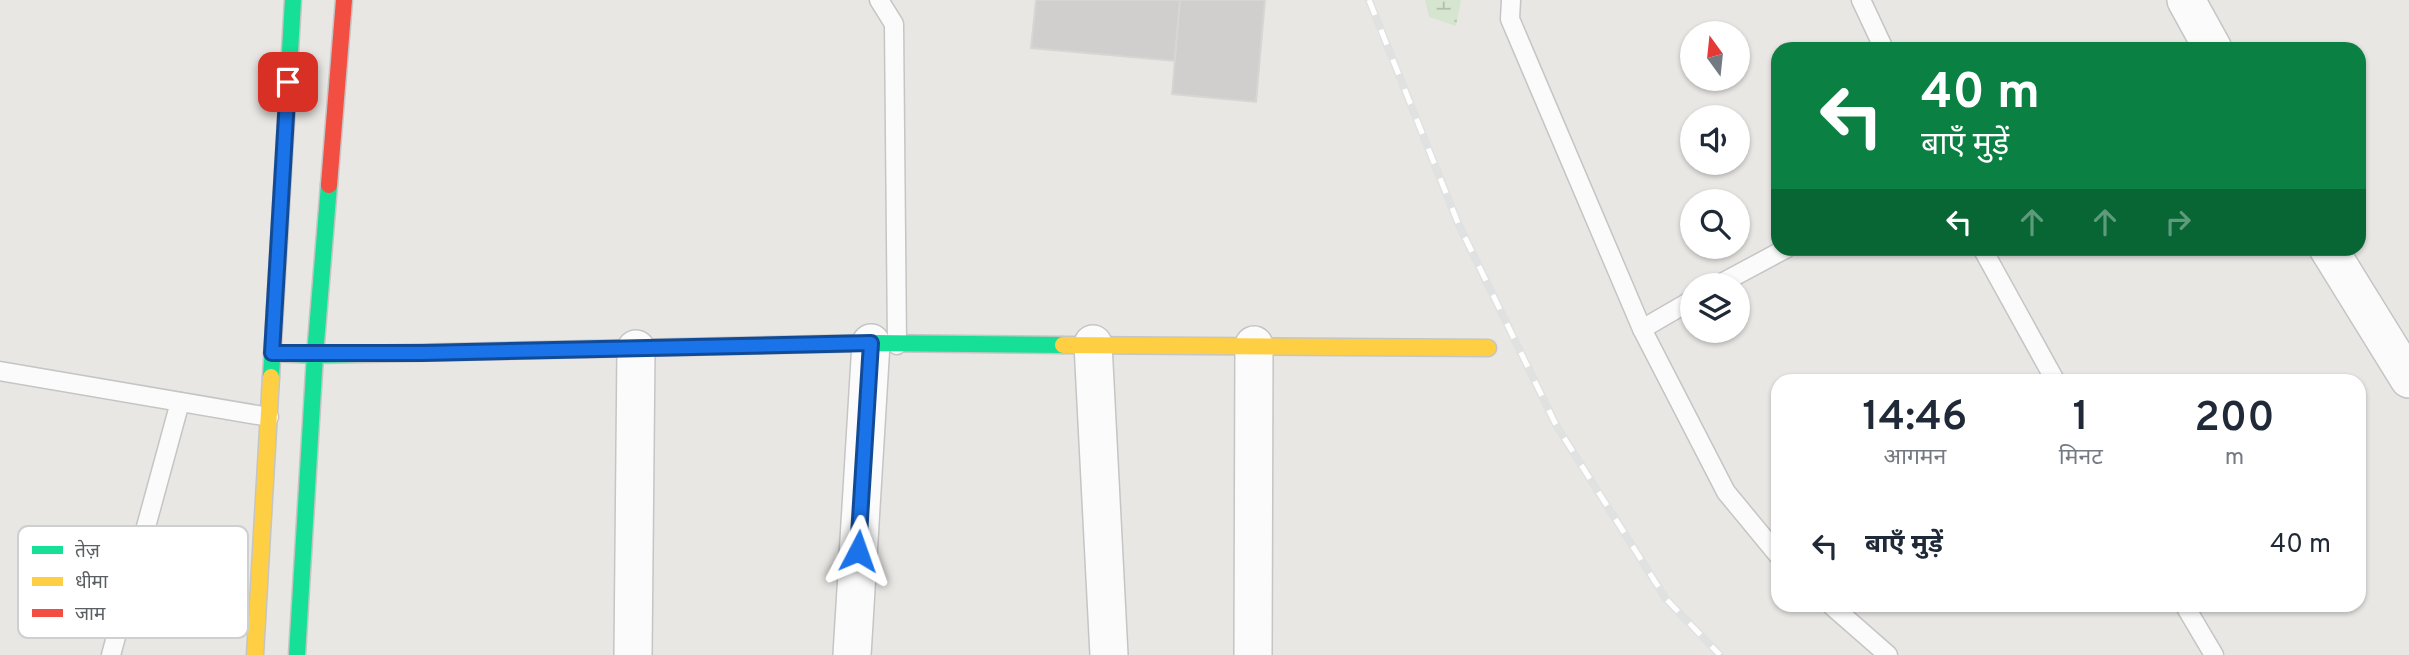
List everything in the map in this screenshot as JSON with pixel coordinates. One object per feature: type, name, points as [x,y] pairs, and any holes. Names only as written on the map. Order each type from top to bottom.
[{"type":"main road","points":[[255,655],[293,0]]},
{"type":"main road","points":[[297,655],[315,355],[344,0]]},
{"type":"main road","points":[[272,353],[315,355],[884,344],[1488,348]]},
{"type":"street","points":[[2186,0],[2209,42]]},
{"type":"street","points":[[2333,256],[2409,379]]},
{"type":"street","points":[[852,655],[884,344]]},
{"type":"street","points":[[1093,344],[1109,655]]},
{"type":"street","points":[[1253,655],[1254,345]]},
{"type":"street","points":[[633,655],[636,349]]},
{"type":"lane","points":[[879,0],[894,24],[884,344]]},
{"type":"lane","points":[[1511,0],[1510,19],[1642,329],[1726,492],[1771,547]]},
{"type":"lane","points":[[1861,0],[1881,42]]},
{"type":"lane","points":[[1740,273],[1772,256]]},
{"type":"lane","points":[[1986,256],[2052,374]]},
{"type":"lane","points":[[1642,329],[1680,307]]},
{"type":"lane","points":[[0,371],[269,417]]},
{"type":"lane","points":[[146,526],[180,402]]},
{"type":"lane","points":[[1839,612],[1888,655]]},
{"type":"lane","points":[[2189,612],[2214,655]]},
{"type":"lane","points":[[111,655],[116,638]]},
{"type":"green space","points":[[1425,0],[1461,0],[1456,26],[1429,17]]},
{"type":"building","points":[[1036,0],[1180,0],[1175,61],[1031,48]]},
{"type":"building","points":[[1180,0],[1265,0],[1256,102],[1172,94]]},
{"type":"railway","points":[[1369,0],[1458,223],[1556,425],[1666,599],[1720,655]]},
{"type":"traffic: fast","points":[[271,377],[293,0]]},
{"type":"traffic: fast","points":[[297,655],[315,355],[329,185]]},
{"type":"traffic: fast","points":[[272,353],[315,355],[871,343],[1063,345]]},
{"type":"traffic: slow","points":[[1063,345],[1488,348]]},
{"type":"traffic: slow","points":[[255,655],[271,377]]},
{"type":"traffic: jam","points":[[329,185],[344,0]]},
{"type":"route","points":[[288,82],[272,353],[315,355],[871,343],[858,551]]}]
